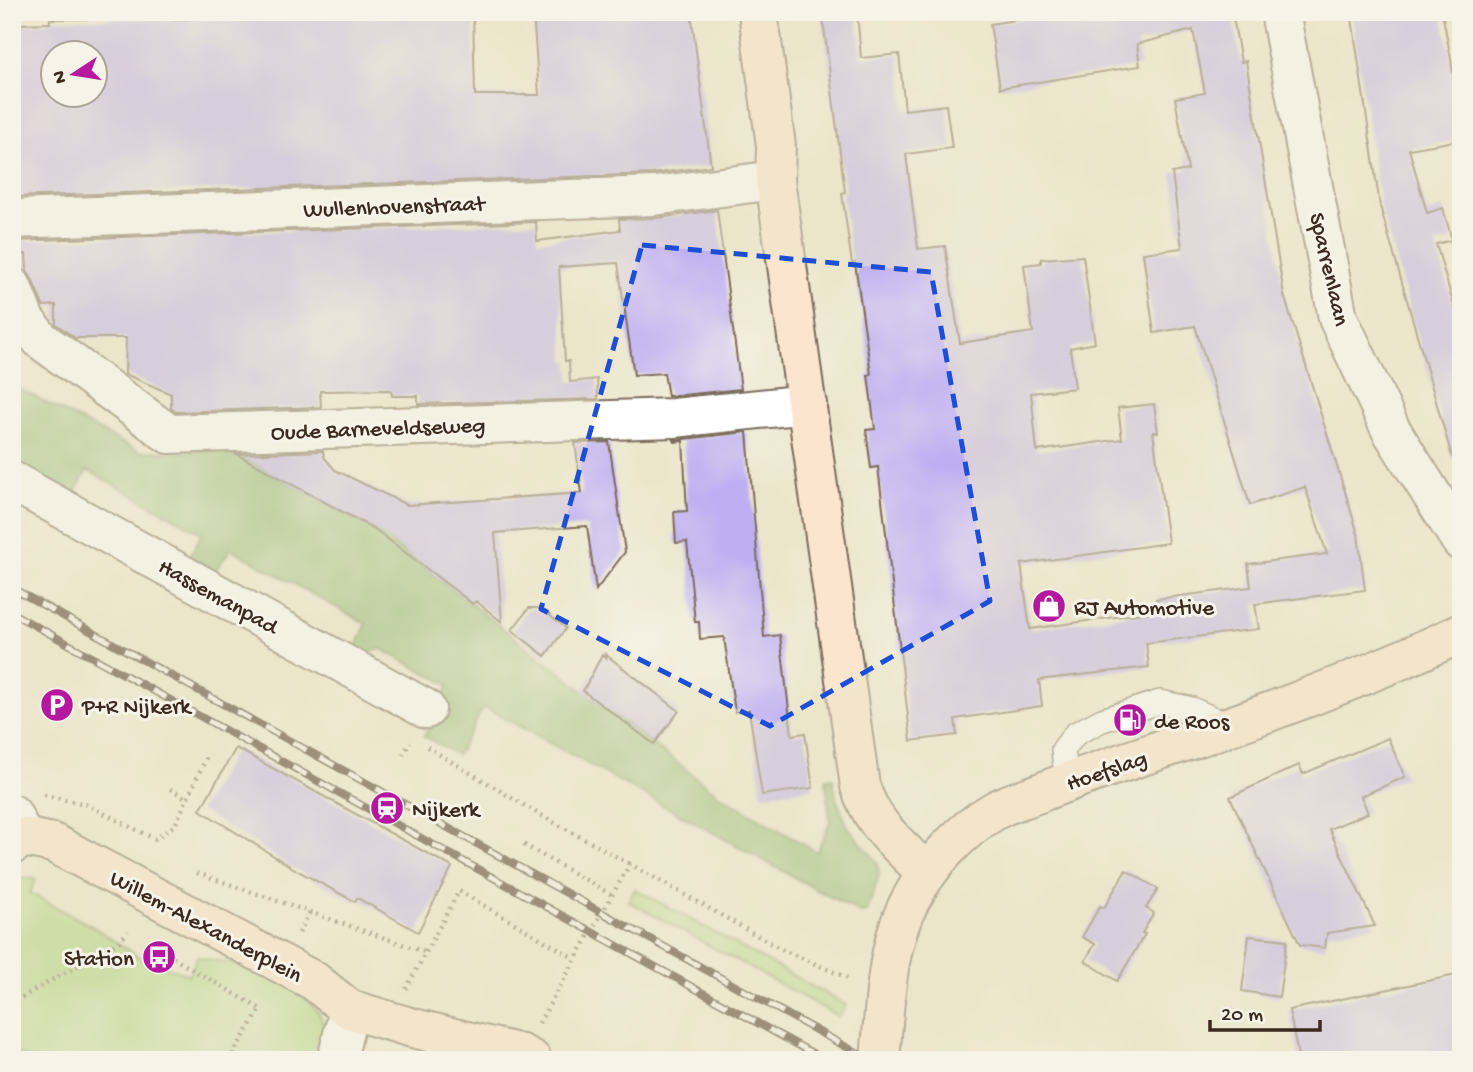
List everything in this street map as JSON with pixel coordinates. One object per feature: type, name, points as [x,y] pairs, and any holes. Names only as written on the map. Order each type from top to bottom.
[{"type":"street","points":[[758,12],[776,146],[775,180],[860,786],[868,808],[880,827],[928,874],[911,900],[897,935],[886,995],[880,1060]]},
{"type":"street","name":"Sparrenlaan","points":[[1280,12],[1338,318],[1391,430],[1461,541]]},
{"type":"street","name":"Wullenhovenstraat","points":[[12,219],[654,196],[775,180]]},
{"type":"street","name":"Oude Barneveldseweg","points":[[12,287],[25,320],[41,340],[169,435],[674,418],[807,404]]},
{"type":"street","name":"Hassemanpad","points":[[12,481],[419,724]]},
{"type":"street","name":"Hoefslag","points":[[928,874],[953,843],[995,810],[1067,782],[1219,730],[1400,661],[1461,633]]},
{"type":"street","name":"Willem-Alexanderplein","points":[[16,832],[52,843],[314,981],[349,1009]]},
{"type":"street","points":[[337,1060],[349,1009],[527,1057]]},
{"type":"path","points":[[403,755],[419,724],[544,817],[783,950],[886,995]]},
{"type":"path","points":[[16,832],[42,795],[85,804],[155,839],[175,825],[208,754]]},
{"type":"path","points":[[170,789],[188,799]]},
{"type":"path","points":[[85,804],[91,817]]},
{"type":"path","points":[[524,845],[612,895]]},
{"type":"path","points":[[527,1057],[574,958],[630,864]]},
{"type":"path","points":[[195,872],[425,952]]},
{"type":"path","points":[[390,1019],[459,891],[574,958]]},
{"type":"path","points":[[12,1008],[24,996],[119,942],[128,931]]},
{"type":"path","points":[[162,949],[261,1009],[233,1053],[237,1060]]},
{"type":"highlighted area","points":[[642,245],[931,272],[990,601],[770,726],[541,609]]},
{"type":"green space","points":[[12,385],[138,451],[180,452],[225,448],[393,540],[392,543],[719,795],[817,852],[830,822],[826,779],[833,778],[836,798],[848,827],[877,862],[879,875],[867,912],[861,913],[819,891],[484,707],[457,755],[424,736],[449,685],[381,649],[369,653],[356,649],[366,624],[231,549],[215,571],[189,557],[201,535],[200,532],[89,471],[72,494],[12,462]]},
{"type":"green space","points":[[18,878],[36,879],[30,893],[95,928],[137,956],[189,975],[197,957],[231,963],[259,972],[290,988],[316,1009],[323,1022],[318,1060],[36,1060],[12,1051],[12,881]]},
{"type":"green space","points":[[635,889],[846,1005],[839,1017],[628,901]]},
{"type":"building","points":[[310,12],[473,13],[475,95],[539,95],[533,12],[691,12],[711,166],[652,174],[12,197],[12,29],[18,28],[18,24],[50,23],[50,19],[182,19]]},
{"type":"building","points":[[822,12],[857,12],[861,58],[899,54],[905,110],[946,105],[952,148],[906,154],[918,249],[945,246],[960,343],[1033,332],[1024,265],[1041,263],[1041,259],[1083,256],[1095,343],[1070,348],[1075,388],[1031,393],[1037,451],[1122,439],[1118,408],[1154,404],[1158,432],[1153,432],[1168,543],[1021,564],[1030,629],[1158,611],[1156,599],[1251,587],[1248,564],[1327,554],[1305,487],[1250,505],[1195,326],[1154,333],[1143,253],[1182,248],[1172,173],[1188,170],[1175,98],[1205,93],[1193,30],[1137,44],[1140,66],[1000,88],[990,24],[1064,12],[1232,12],[1241,62],[1246,61],[1284,295],[1358,534],[1365,590],[1255,604],[1259,629],[1146,643],[1149,667],[1039,680],[1042,706],[955,719],[957,735],[911,741],[878,467],[871,468],[866,430],[875,429],[868,375],[871,374],[842,193],[845,192]]},
{"type":"building","points":[[1351,12],[1442,12],[1461,140],[1409,149],[1427,213],[1443,208],[1452,240],[1436,244],[1461,330],[1461,456],[1452,457],[1380,206]]},
{"type":"building","points":[[717,210],[741,389],[673,396],[668,396],[664,373],[634,375],[618,263],[559,267],[565,361],[569,361],[570,382],[597,379],[598,399],[418,404],[418,396],[392,396],[391,390],[320,391],[321,407],[176,412],[171,408],[171,394],[125,374],[126,338],[75,338],[56,324],[56,305],[43,306],[27,271],[26,254],[12,254],[12,241],[536,222],[537,241],[620,230],[619,219],[657,218]]},
{"type":"building","points":[[747,432],[764,637],[780,635],[792,735],[805,733],[813,788],[762,795],[749,710],[735,712],[724,637],[700,639],[699,622],[695,622],[687,542],[676,543],[674,512],[687,511],[683,441],[674,440]]},
{"type":"building","points":[[609,442],[625,552],[596,590],[587,526],[495,533],[502,622],[476,601],[473,604],[376,530],[236,454],[323,451],[324,457],[335,470],[407,505],[582,493],[575,443]]},
{"type":"building","points":[[529,608],[540,608],[566,628],[545,656],[512,630]]},
{"type":"building","points":[[605,654],[679,711],[654,744],[583,691],[602,655],[606,658]]},
{"type":"building","points":[[1388,738],[1405,777],[1361,796],[1368,813],[1329,829],[1375,926],[1327,933],[1325,948],[1300,945],[1230,797],[1299,765],[1303,774]]},
{"type":"building","points":[[236,748],[452,867],[418,932],[357,898],[355,902],[298,871],[200,810]]},
{"type":"building","points":[[1126,870],[1158,889],[1146,908],[1154,913],[1142,933],[1145,934],[1117,981],[1085,961],[1095,944],[1082,937],[1100,906],[1104,908]]},
{"type":"building","points":[[1249,936],[1287,940],[1279,997],[1242,991]]},
{"type":"building","points":[[1461,974],[1461,1051],[1417,1060],[1299,1060],[1289,1010]]},
{"type":"railway","points":[[12,588],[870,1060]]},
{"type":"railway","points":[[12,613],[825,1060]]},
{"type":"place","name":"RJ Automotive","points":[[1049,606]]},
{"type":"place","name":"P+R Nijkerk","points":[[57,705]]},
{"type":"place","name":"de Roos","points":[[1130,720]]},
{"type":"place","name":"Nijkerk","points":[[387,808]]},
{"type":"place","name":"Station","points":[[159,957]]}]
